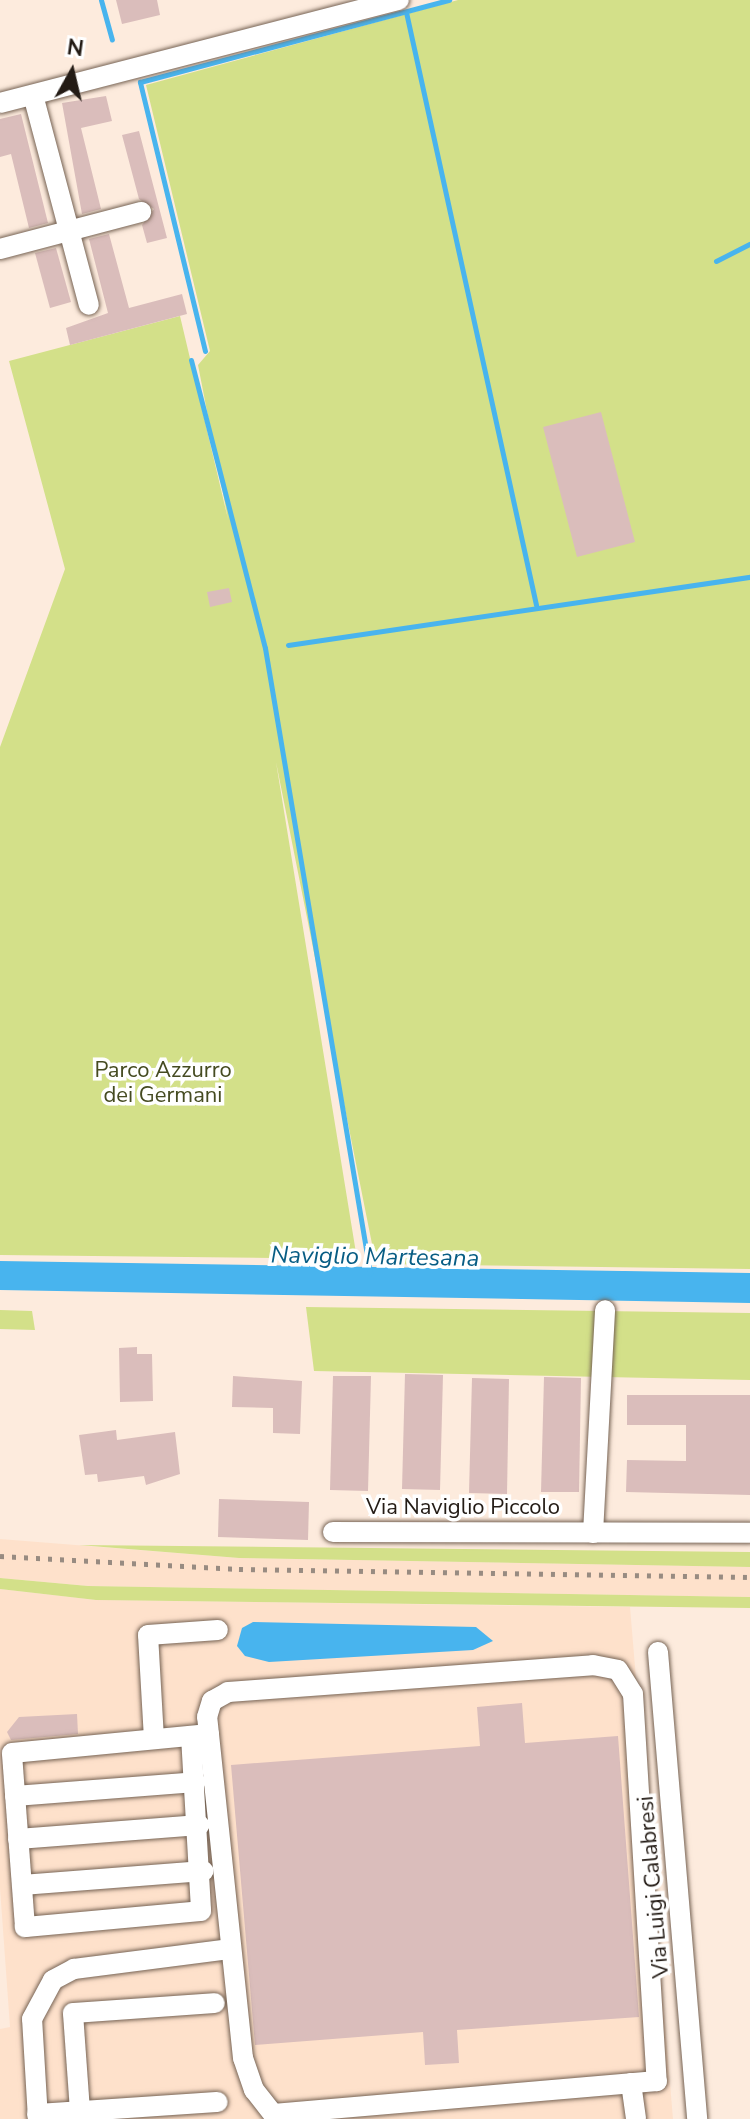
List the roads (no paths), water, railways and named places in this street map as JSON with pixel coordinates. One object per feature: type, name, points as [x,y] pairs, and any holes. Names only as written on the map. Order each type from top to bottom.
[{"type":"street","points":[[0,103],[399,0]]},
{"type":"street","points":[[33,95],[89,305]]},
{"type":"street","points":[[0,249],[141,212]]},
{"type":"street","points":[[593,1533],[605,1310]]},
{"type":"street","name":"Via Naviglio Piccolo","points":[[333,1532],[750,1533]]},
{"type":"street","points":[[154,1739],[148,1635],[218,1630]]},
{"type":"street","name":"Via Luigi Calabresi","points":[[658,1652],[697,2119]]},
{"type":"street","points":[[200,1735],[12,1753],[25,1927],[201,1911],[203,1871],[195,1782],[200,1735],[208,1706],[228,1692],[593,1665],[624,1675],[633,1694],[657,2081],[274,2114],[246,2069],[200,1735]]},
{"type":"street","points":[[15,1796],[195,1782]]},
{"type":"street","points":[[18,1839],[199,1825]]},
{"type":"street","points":[[22,1885],[203,1871]]},
{"type":"street","points":[[218,2102],[37,2116],[32,2019],[53,1980],[74,1969],[231,1949]]},
{"type":"street","points":[[80,2111],[73,2013],[215,2003]]},
{"type":"street","points":[[631,2083],[636,2119]]},
{"type":"water","points":[[0,1261],[750,1273],[750,1303],[0,1290]]},
{"type":"water","points":[[253,1622],[476,1627],[493,1641],[473,1650],[269,1662],[245,1656],[237,1646],[242,1628]]},
{"type":"waterway","points":[[101,0],[112,40]]},
{"type":"waterway","points":[[205,351],[140,82],[449,0]]},
{"type":"waterway","points":[[406,12],[536,605]]},
{"type":"waterway","points":[[716,261],[750,244]]},
{"type":"waterway","name":"Naviglio Martesana","points":[[191,360],[265,648],[370,1273]]},
{"type":"waterway","points":[[288,645],[750,577]]},
{"type":"railway","points":[[0,1556],[239,1569],[750,1577]]},
{"type":"park label","name":"Parco Azzurro dei Germani","points":[[163,1082]]}]
